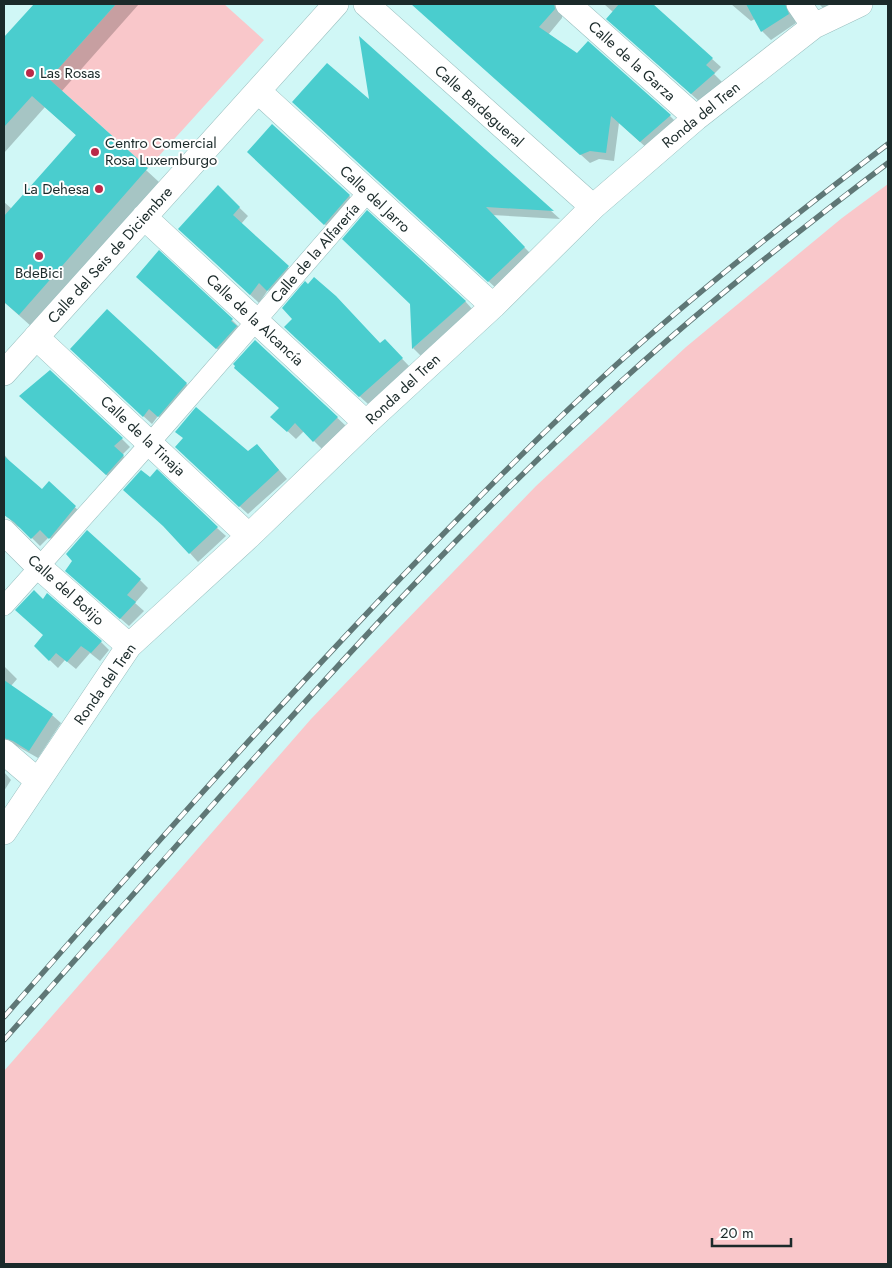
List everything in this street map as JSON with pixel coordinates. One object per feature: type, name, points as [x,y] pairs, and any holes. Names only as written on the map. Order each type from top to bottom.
[{"type":"street","name":"Calle del Seis de Diciembre","points":[[4,373],[336,4]]},
{"type":"street","name":"Calle Bardegueral","points":[[366,4],[592,208]]},
{"type":"street","points":[[799,4],[814,26]]},
{"type":"street","name":"Ronda del Tren","points":[[4,832],[129,646],[249,536],[366,423],[492,306],[592,208],[696,118],[814,26],[860,4]]},
{"type":"street","name":"Calle de la Garza","points":[[580,8],[696,118]]},
{"type":"street","name":"Calle del Jarro","points":[[258,91],[492,306]]},
{"type":"street","name":"Calle de la Alfarería","points":[[4,606],[150,444],[368,192]]},
{"type":"street","name":"Calle de la Alcancía","points":[[144,217],[366,423]]},
{"type":"street","name":"Calle de la Tinaja","points":[[36,337],[249,536]]},
{"type":"street","name":"Calle del Botijo","points":[[4,532],[39,567],[129,646]]},
{"type":"street","points":[[4,752],[38,781]]},
{"type":"shaded area","points":[[116,4],[224,4],[264,40],[148,168],[49,79]]},
{"type":"shaded area","points":[[888,184],[888,1264],[4,1264],[4,1071],[311,719],[536,486],[686,347],[842,218]]},
{"type":"building","name":"Centro Comercial Rosa Luxemburgo","points":[[34,4],[116,4],[49,79],[148,168],[19,315],[4,302],[4,216],[76,135],[32,96],[4,127],[4,37]]},
{"type":"building","points":[[411,4],[554,4],[555,9],[539,27],[577,53],[588,41],[671,115],[640,142],[611,116],[606,153],[590,151],[580,155]]},
{"type":"building","points":[[619,4],[653,4],[713,58],[706,65],[715,73],[691,94],[606,19]]},
{"type":"building","points":[[746,4],[785,4],[789,14],[761,32]]},
{"type":"building","points":[[359,36],[554,211],[486,207],[525,247],[488,282],[292,102],[327,63],[369,99]]},
{"type":"building","points":[[272,124],[350,195],[324,225],[247,152]]},
{"type":"building","points":[[218,185],[240,207],[233,215],[289,266],[267,291],[259,283],[250,295],[178,229]]},
{"type":"building","points":[[367,210],[466,301],[412,349],[410,304],[342,239]]},
{"type":"building","points":[[159,250],[233,319],[231,321],[237,326],[216,349],[136,277]]},
{"type":"building","points":[[314,277],[336,296],[380,343],[385,339],[403,358],[359,397],[284,327],[292,319],[282,308],[305,281],[308,284]]},
{"type":"building","points":[[107,309],[187,383],[158,417],[149,409],[143,417],[70,349]]},
{"type":"building","points":[[255,340],[338,417],[313,442],[295,423],[287,432],[270,417],[279,408],[234,368],[233,364]]},
{"type":"building","points":[[50,370],[123,438],[114,446],[124,455],[106,475],[19,396]]},
{"type":"building","points":[[196,407],[248,451],[257,444],[279,470],[239,507],[175,447],[183,438],[175,432]]},
{"type":"building","points":[[4,456],[42,489],[49,481],[76,506],[49,539],[40,530],[31,539],[4,515]]},
{"type":"building","points":[[157,469],[218,527],[189,554],[163,526],[123,490],[141,470],[150,477]]},
{"type":"building","points":[[87,530],[141,579],[127,595],[136,602],[120,619],[65,571],[72,561],[66,554]]},
{"type":"building","points":[[34,590],[43,599],[47,593],[102,641],[91,653],[81,646],[67,662],[56,653],[49,661],[34,646],[43,635],[15,610]]},
{"type":"building","points":[[4,680],[53,714],[29,751],[4,738]]},
{"type":"railway","points":[[4,1017],[245,745],[421,557],[531,446],[587,391],[682,308],[888,144]]},
{"type":"railway","points":[[4,1040],[327,677],[424,574],[523,474],[626,377],[690,321],[888,163]]},
{"type":"place","name":"Las Rosas","points":[[30,73]]},
{"type":"place","name":"Centro Comercial Rosa Luxemburgo","points":[[95,152]]},
{"type":"place","name":"La Dehesa","points":[[99,189]]},
{"type":"place","name":"BdeBici","points":[[39,256]]}]
